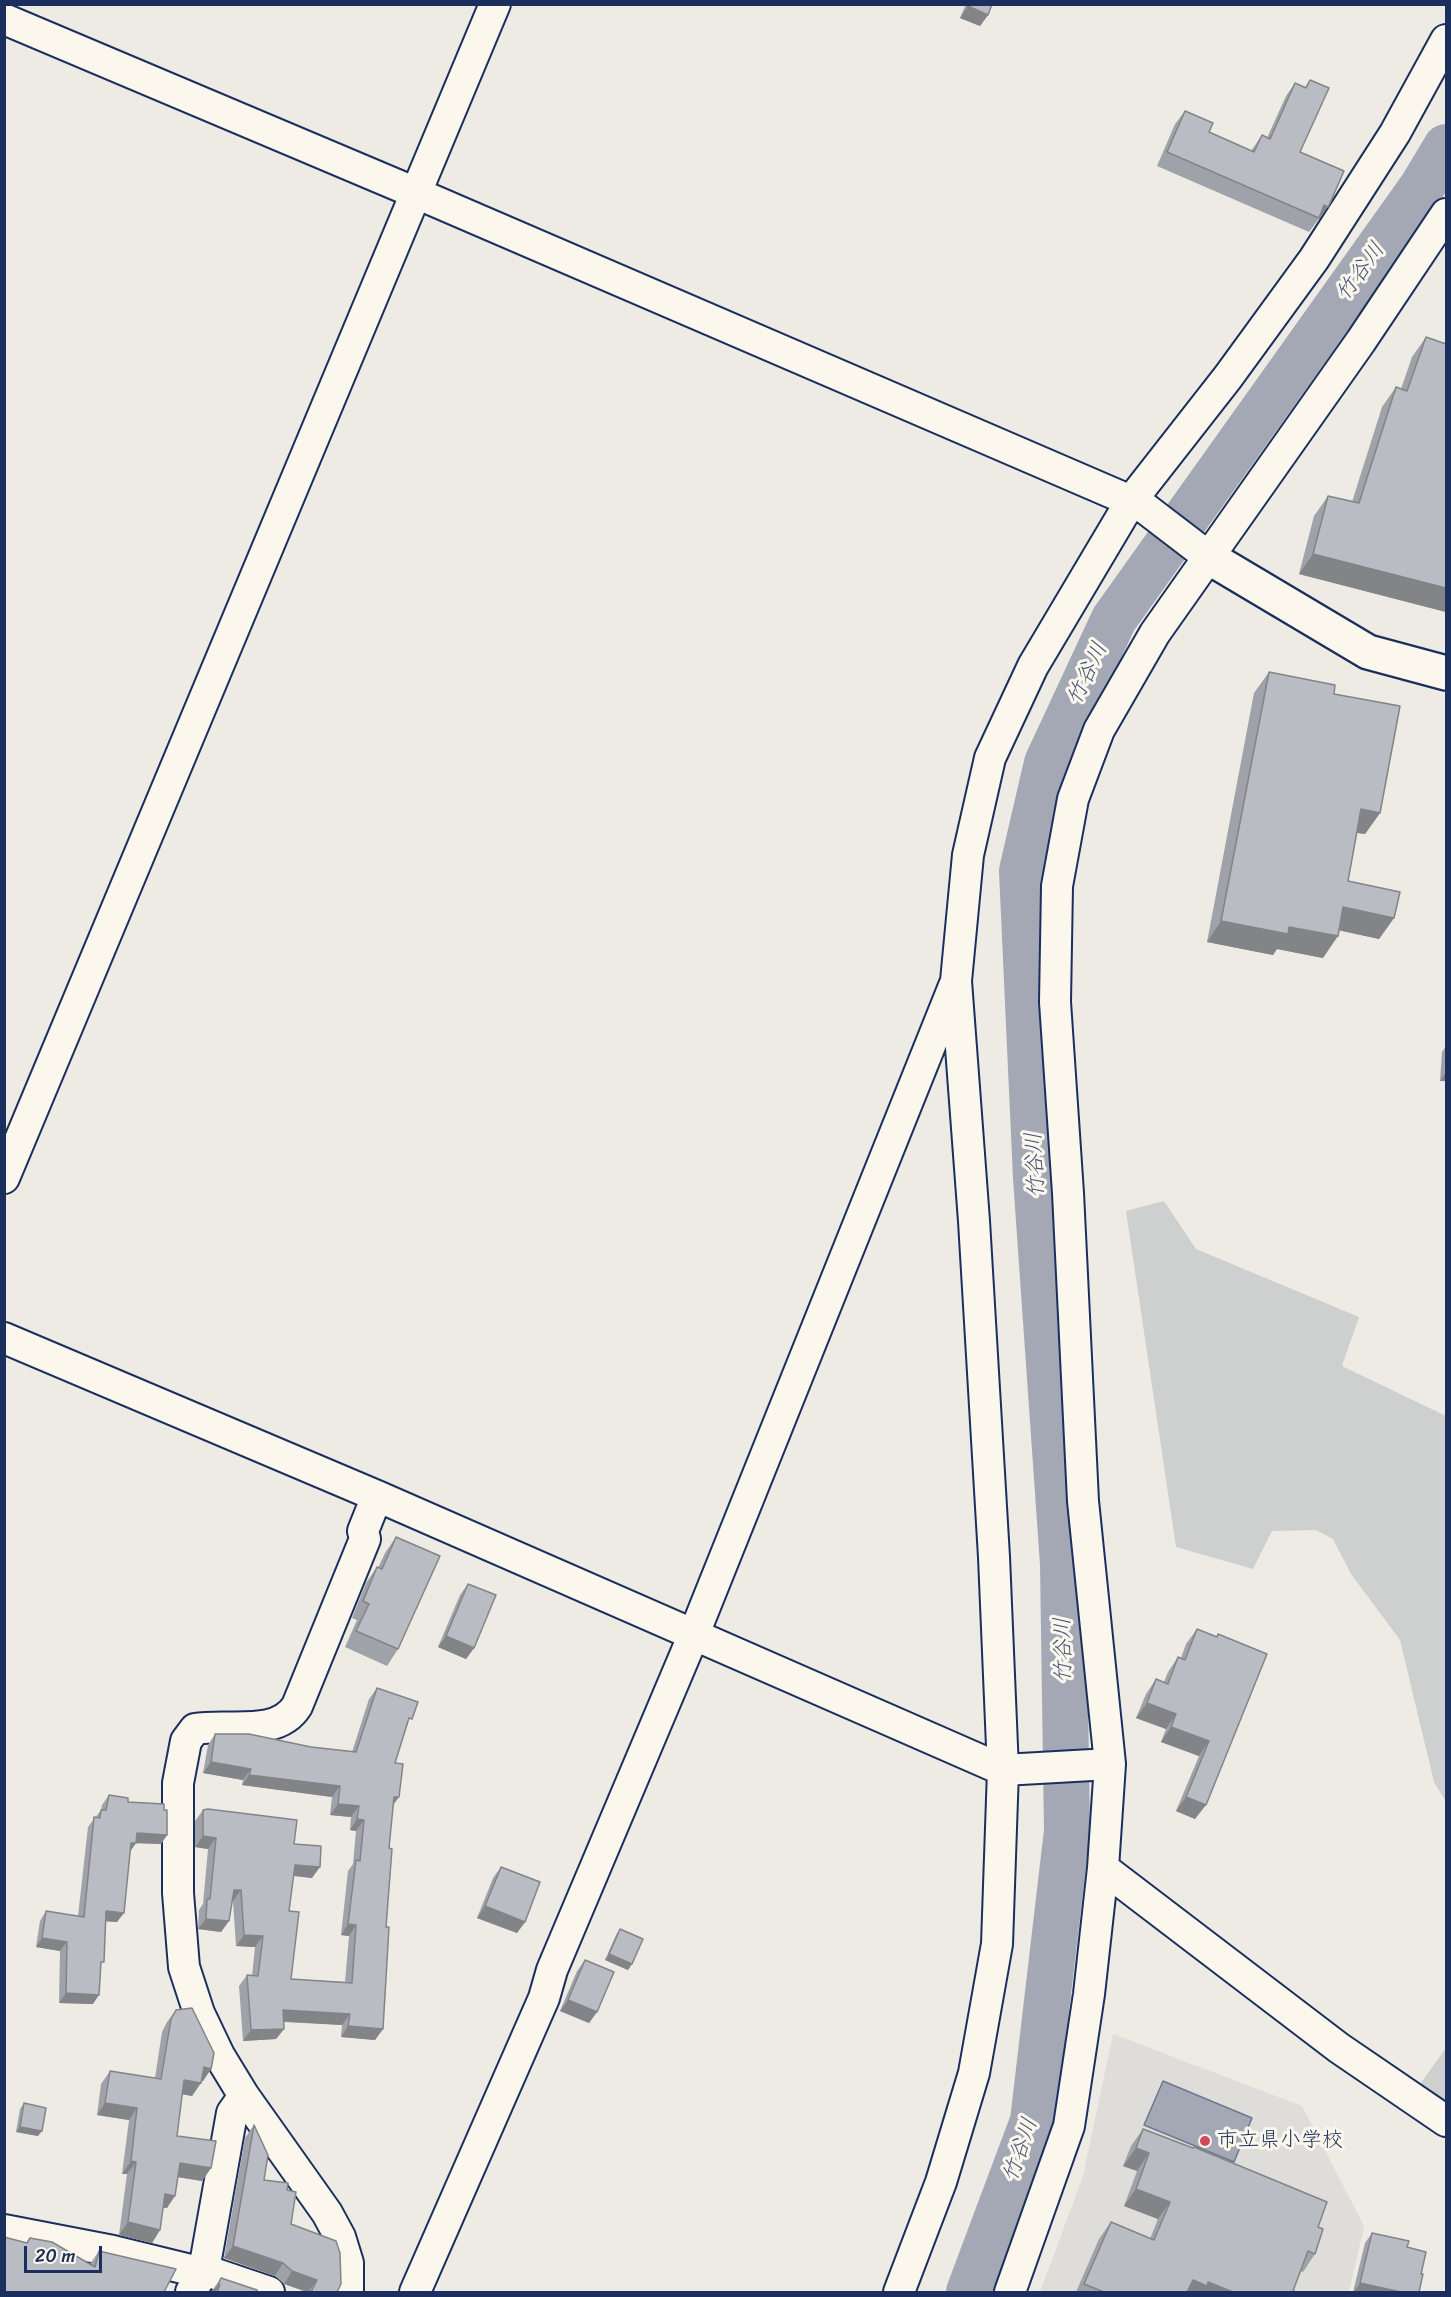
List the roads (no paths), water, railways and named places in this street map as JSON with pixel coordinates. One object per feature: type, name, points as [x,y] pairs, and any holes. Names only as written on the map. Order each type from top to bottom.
[{"type":"street","points":[[4,1178],[495,4]]},
{"type":"street","points":[[4,19],[416,193],[1138,505],[1204,553],[1368,652],[1446,673]]},
{"type":"street","points":[[899,2292],[941,2182],[974,2073],[998,1944],[1003,1770],[994,1557],[975,1232],[956,981],[968,855],[990,758],[1033,666],[1138,505],[1314,260],[1395,133],[1446,40]]},
{"type":"street","points":[[1010,2292],[1069,2126],[1085,2027],[1103,1868],[1102,1765],[1083,1501],[1068,1193],[1055,1002],[1057,886],[1073,799],[1099,730],[1204,553],[1401,283],[1446,214]]},
{"type":"street","points":[[415,2292],[544,1998],[552,1970],[694,1634],[956,981]]},
{"type":"street","points":[[4,1338],[377,1496],[1003,1770],[1102,1765]]},
{"type":"street","points":[[348,2292],[348,2263],[340,2236],[327,2213],[244,2096],[219,2055],[199,2013],[184,1967],[178,1893],[178,1783],[186,1741],[195,1729],[271,1726],[291,1716],[365,1539],[363,1531],[377,1496]]},
{"type":"street","points":[[1103,1868],[1339,2048],[1446,2121]]},
{"type":"street","points":[[199,2278],[232,2113],[244,2096]]},
{"type":"street","points":[[4,2230],[113,2251],[199,2278],[269,2292]]},
{"type":"waterway","name":"竹谷川","points":[[969,2292],[1033,2121],[1067,1831],[1063,1564],[1036,1178],[1022,871],[1047,763],[1114,619],[1422,187],[1446,147]]},
{"type":"place","name":"市立県小学校","points":[[1205,2141]]}]
